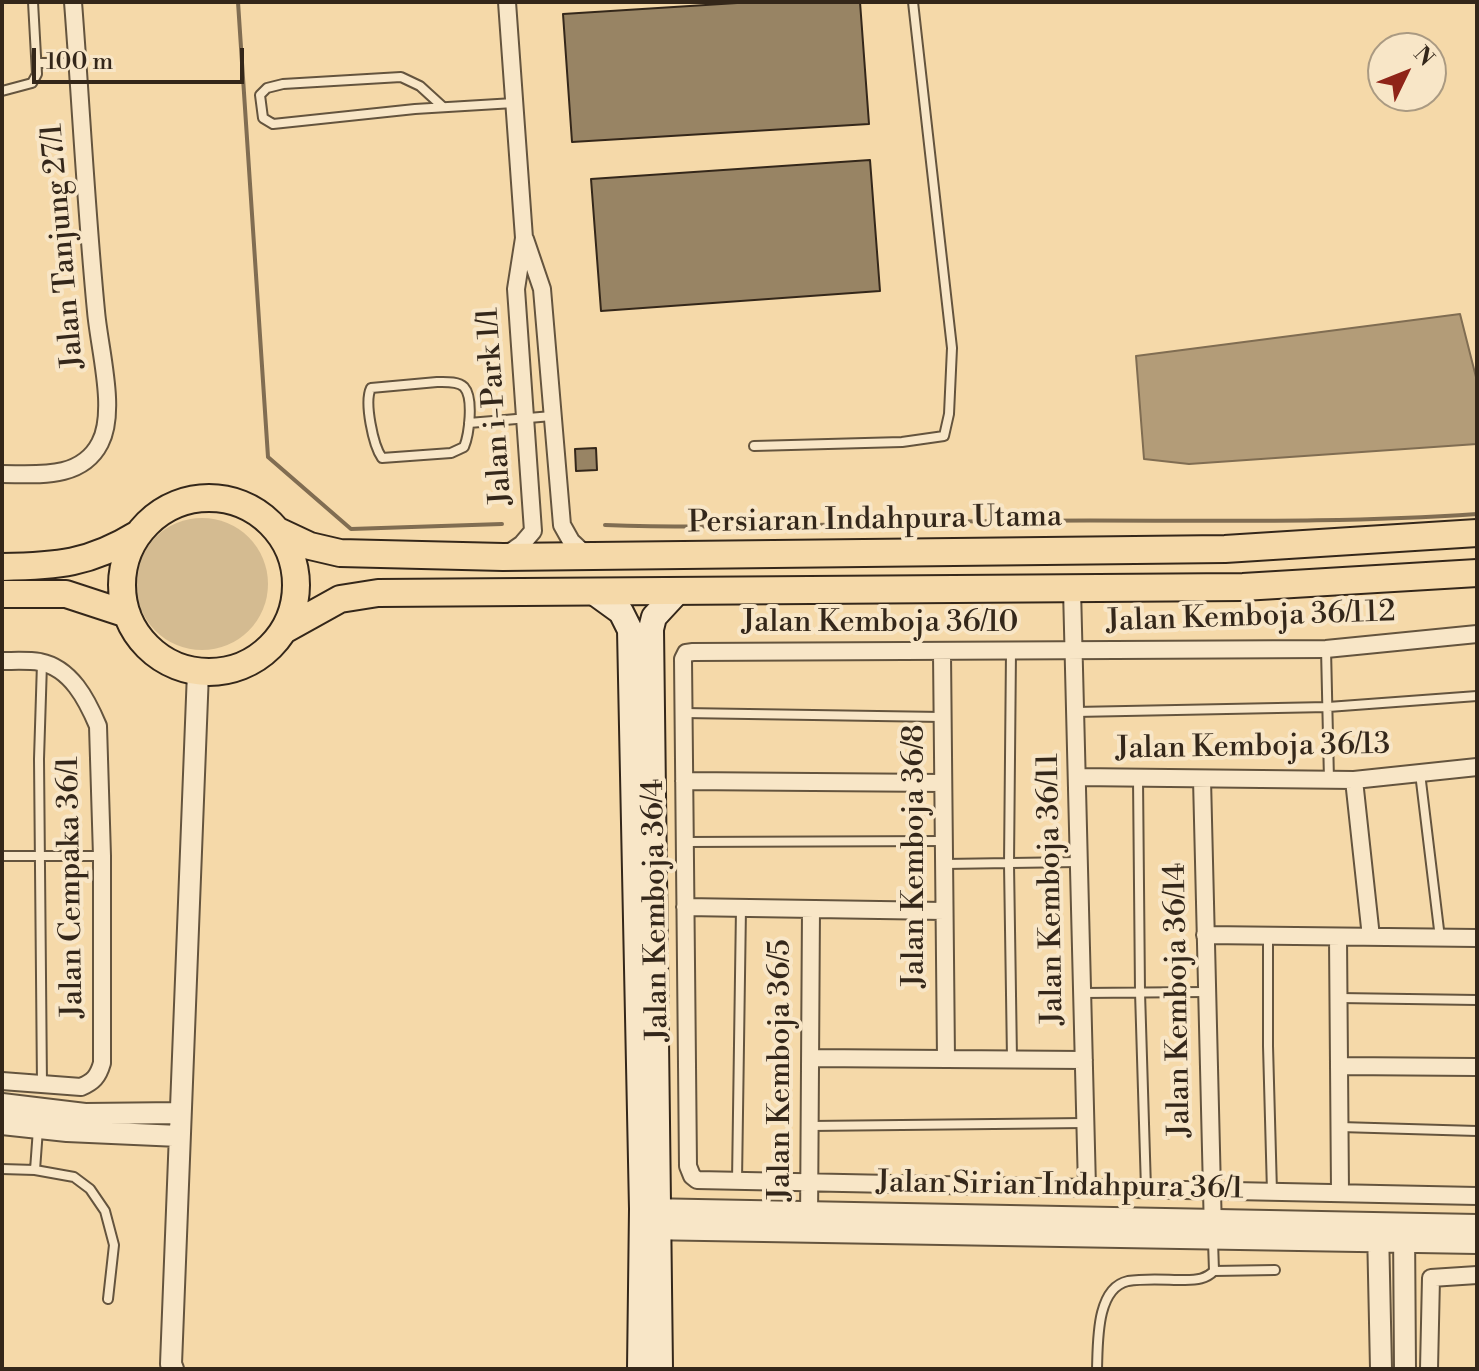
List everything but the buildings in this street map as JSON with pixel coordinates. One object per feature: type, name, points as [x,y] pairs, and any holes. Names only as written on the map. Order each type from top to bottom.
[{"type":"main road","points":[[2,567],[60,565],[96,556],[138,534],[157,515],[180,502],[207,497],[234,501],[258,512],[278,531],[294,561],[297,596],[286,629],[270,649],[248,663],[224,671],[198,672],[168,661],[143,641],[127,614],[122,586],[126,559],[138,534]]},
{"type":"main road","name":"Persiaran Indahpura Utama","points":[[278,531],[310,546],[340,553],[503,557],[1225,549],[1477,533]]},
{"type":"main road","points":[[286,629],[340,599],[378,593],[1243,587],[1477,573]]},
{"type":"main road","points":[[640,1369],[650,1219],[651,629],[654,617],[679,590]]},
{"type":"main road","points":[[592,591],[621,612],[630,630],[650,1219],[660,1369]]},
{"type":"main road","points":[[2,594],[66,594],[127,614]]},
{"type":"street","name":"Jalan Tanjung 27/1","points":[[2,474],[46,474],[71,470],[99,445],[106,428],[73,2]]},
{"type":"street","name":"Jalan i-Park 1/1","points":[[503,557],[522,544],[533,531],[516,289],[524,238],[507,2]]},
{"type":"street","name":"Jalan i-Park 1/1","points":[[524,238],[542,289],[562,525],[571,541],[588,557]]},
{"type":"street","name":"Jalan Kemboja 36/11","points":[[1072,589],[1087,1188]]},
{"type":"street","name":"Jalan Kemboja 36/112","points":[[1074,651],[1326,649],[1477,634]]},
{"type":"street","name":"Jalan Kemboja 36/10","points":[[686,653],[1074,651]]},
{"type":"street","name":"Jalan Kemboja 36/4","points":[[686,653],[683,659],[683,713],[688,1166],[697,1180],[737,1181]]},
{"type":"street","name":"Jalan Kemboja 36/8","points":[[942,653],[946,1059]]},
{"type":"street","points":[[2,661],[42,662]]},
{"type":"street","name":"Jalan Cempaka 36/1","points":[[2,1081],[81,1087],[91,1083],[99,1074],[102,1063],[102,856],[98,726],[79,688],[67,675],[42,662]]},
{"type":"street","points":[[173,1369],[198,672]]},
{"type":"street","name":"Jalan Kemboja 36/13","points":[[1077,777],[1354,780],[1477,767]]},
{"type":"street","name":"Jalan Kemboja 36/14","points":[[1202,779],[1212,1229]]},
{"type":"street","points":[[1354,780],[1371,937]]},
{"type":"street","points":[[684,781],[943,783]]},
{"type":"street","points":[[685,907],[944,911]]},
{"type":"street","name":"Jalan Kemboja 36/5","points":[[809,1222],[811,909]]},
{"type":"street","points":[[1205,935],[1477,938]]},
{"type":"street","points":[[1338,937],[1340,1193]]},
{"type":"street","points":[[810,1058],[1084,1060]]},
{"type":"street","points":[[1339,1066],[1477,1067]]},
{"type":"street","points":[[2,1104],[37,1118],[179,1136]]},
{"type":"street","points":[[2,1124],[85,1114],[180,1113]]},
{"type":"street","points":[[737,1181],[1477,1196]]},
{"type":"street","name":"Jalan Sirian Indahpura 36/1","points":[[650,1219],[1378,1232],[1477,1225]]},
{"type":"street","points":[[1378,1232],[1381,1369]]},
{"type":"street","name":"Jalan Sirian Indahpura 36/1","points":[[1404,1232],[1477,1243]]},
{"type":"street","points":[[1404,1232],[1405,1369]]},
{"type":"street","points":[[1429,1369],[1431,1278],[1477,1275]]},
{"type":"lane","points":[[2,91],[32,83],[37,74],[33,2]]},
{"type":"lane","points":[[754,446],[902,442],[944,436],[949,414],[952,348],[913,2]]},
{"type":"lane","points":[[38,63],[78,63]]},
{"type":"lane","points":[[443,107],[420,86],[401,77],[283,84],[267,88],[260,95],[263,118],[269,124],[514,103]]},
{"type":"lane","points":[[456,383],[467,392],[469,423],[466,443],[460,450],[382,458],[377,449],[368,392],[375,387],[456,383]]},
{"type":"lane","points":[[469,423],[553,416]]},
{"type":"lane","points":[[1326,649],[1329,780]]},
{"type":"lane","points":[[1011,650],[1009,864],[1012,1059]]},
{"type":"lane","points":[[42,662],[42,1085]]},
{"type":"lane","points":[[1075,712],[1328,707],[1477,696]]},
{"type":"lane","points":[[683,713],[943,717]]},
{"type":"lane","points":[[1420,772],[1440,938]]},
{"type":"lane","points":[[1138,778],[1146,1189]]},
{"type":"lane","points":[[685,842],[944,841]]},
{"type":"lane","points":[[2,856],[102,856]]},
{"type":"lane","points":[[944,864],[1079,862]]},
{"type":"lane","points":[[737,1181],[741,908]]},
{"type":"lane","points":[[1268,936],[1272,1192]]},
{"type":"lane","points":[[1082,993],[1206,992]]},
{"type":"lane","points":[[1339,998],[1477,1000]]},
{"type":"lane","points":[[35,1170],[39,1147],[37,1118]]},
{"type":"lane","points":[[810,1126],[1085,1123]]},
{"type":"lane","points":[[1340,1127],[1477,1131]]},
{"type":"lane","points":[[2,1169],[35,1170],[74,1177],[90,1189],[105,1211],[114,1245],[108,1299]]},
{"type":"lane","name":"Jalan Kemboja 36/14","points":[[1212,1229],[1214,1271]]},
{"type":"lane","points":[[1097,1369],[1106,1297],[1116,1286],[1129,1281],[1196,1280],[1208,1277],[1214,1271],[1275,1270]]},
{"type":"shaded area","points":[[1460,314],[1477,381],[1477,444],[1189,464],[1144,459],[1136,356]]},
{"type":"shaded area","points":[[202,518],[227,523],[249,537],[263,559],[268,584],[263,609],[249,631],[227,645],[202,650],[177,645],[155,631],[141,609],[136,584],[141,559],[155,537],[177,523]]},
{"type":"waterway","points":[[238,2],[268,457],[351,529],[502,524]]},
{"type":"waterway","points":[[605,525],[705,527],[1005,521],[1300,521],[1477,514]]}]
